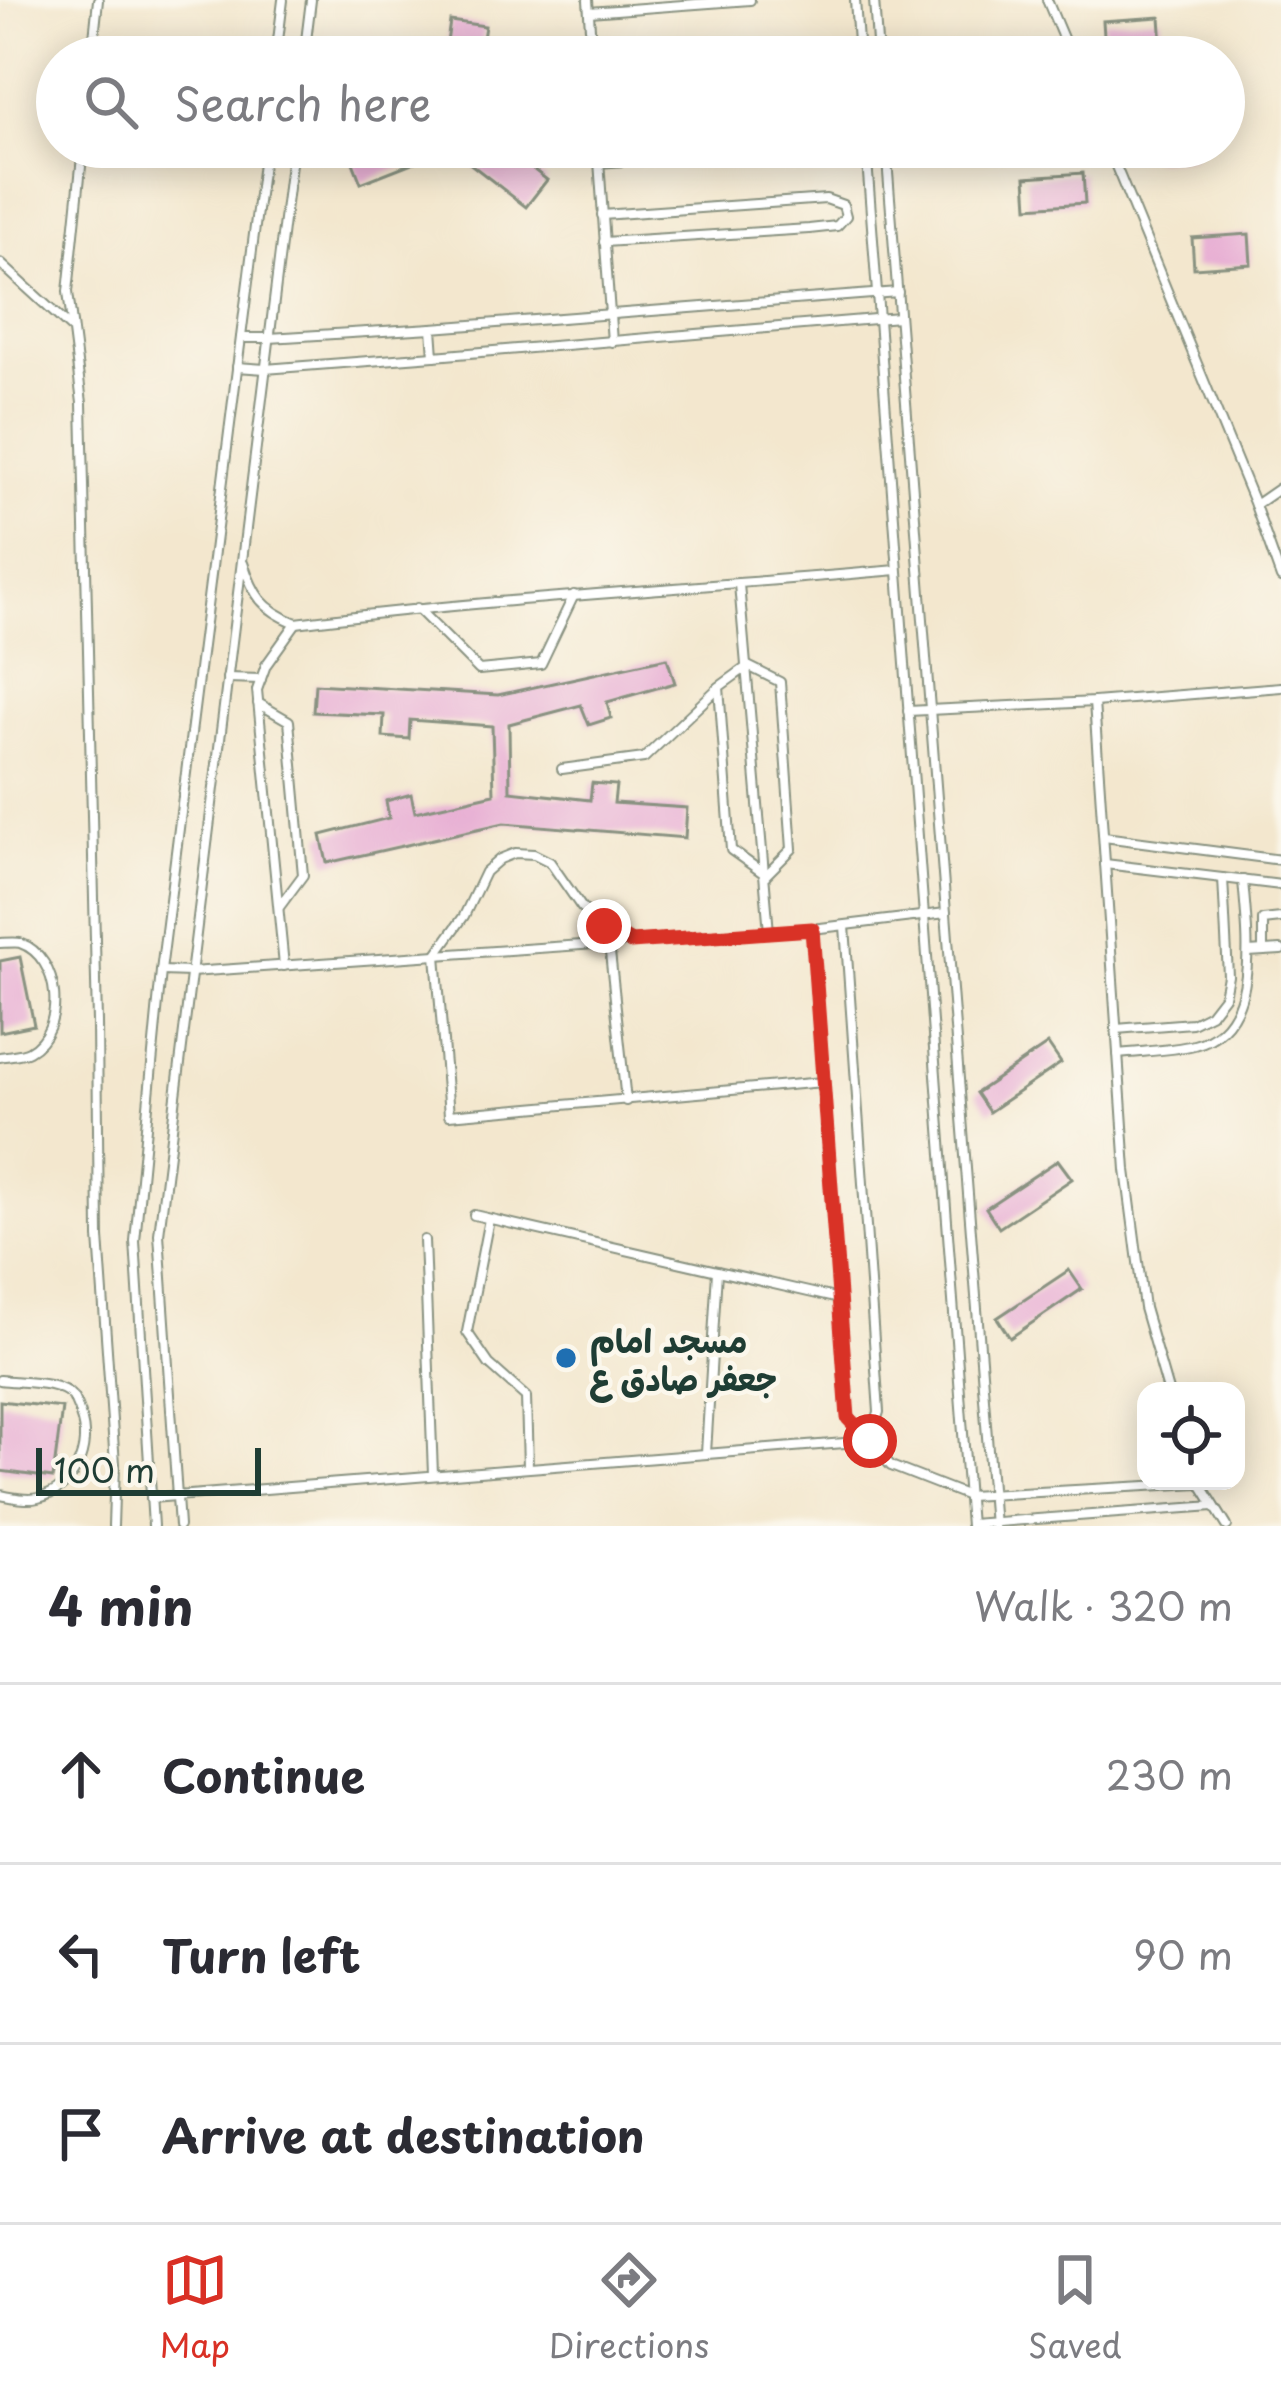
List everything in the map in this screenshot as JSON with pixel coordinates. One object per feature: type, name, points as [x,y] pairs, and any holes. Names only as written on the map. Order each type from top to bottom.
[{"type":"lane","points":[[94,36],[98,0]]},
{"type":"lane","points":[[279,36],[283,0]]},
{"type":"lane","points":[[307,36],[311,0]]},
{"type":"lane","points":[[589,0],[591,36]]},
{"type":"lane","points":[[589,12],[750,0]]},
{"type":"lane","points":[[855,0],[858,36]]},
{"type":"lane","points":[[874,0],[877,36]]},
{"type":"lane","points":[[1047,0],[1062,36]]},
{"type":"lane","points":[[81,168],[68,292],[82,403],[99,1237],[115,1464],[113,1526]]},
{"type":"lane","points":[[152,1526],[135,1240],[161,971],[262,168]]},
{"type":"lane","points":[[179,1526],[159,1234],[290,168]]},
{"type":"lane","points":[[599,168],[612,342]]},
{"type":"lane","points":[[867,168],[970,1525],[1214,1506]]},
{"type":"lane","points":[[888,168],[993,1524]]},
{"type":"lane","points":[[1117,168],[1281,578]]},
{"type":"lane","points":[[602,215],[826,199],[843,205],[846,216],[837,226],[809,230],[604,242]]},
{"type":"lane","points":[[0,262],[72,329]]},
{"type":"lane","points":[[241,338],[898,292]]},
{"type":"lane","points":[[237,367],[265,369],[900,317]]},
{"type":"lane","points":[[432,328],[434,356]]},
{"type":"lane","points":[[1255,505],[1281,487]]},
{"type":"lane","points":[[242,557],[251,590],[264,605],[296,623],[574,594],[897,570]]},
{"type":"lane","points":[[740,584],[769,932]]},
{"type":"lane","points":[[417,608],[479,670],[541,664],[574,594]]},
{"type":"lane","points":[[284,966],[257,690],[278,646],[296,623]]},
{"type":"lane","points":[[562,769],[644,758],[748,665]]},
{"type":"lane","points":[[748,665],[780,682],[792,849],[766,874]]},
{"type":"lane","points":[[226,678],[261,679]]},
{"type":"lane","points":[[719,687],[731,850],[766,874]]},
{"type":"lane","points":[[908,711],[1281,687]]},
{"type":"lane","points":[[1094,701],[1126,1170],[1144,1308],[1165,1382]]},
{"type":"lane","points":[[259,703],[289,721],[303,875],[279,908]]},
{"type":"lane","points":[[1103,837],[1281,860]]},
{"type":"lane","points":[[631,942],[582,908],[550,862],[534,854],[515,853],[485,872],[464,916],[436,956],[449,1115],[823,1082]]},
{"type":"lane","points":[[1105,864],[1281,884]]},
{"type":"lane","points":[[1117,1029],[1192,1023],[1210,1014],[1224,996],[1228,976],[1223,878]]},
{"type":"lane","points":[[1118,1054],[1197,1045],[1226,1028],[1240,1007],[1248,952],[1243,880]]},
{"type":"lane","points":[[161,971],[191,973],[609,944],[812,929],[946,913]]},
{"type":"lane","points":[[1263,951],[1263,920],[1281,918]]},
{"type":"lane","points":[[844,926],[879,1412],[870,1441]]},
{"type":"lane","points":[[812,929],[848,1418],[891,1466],[968,1496],[1137,1486]]},
{"type":"lane","points":[[0,943],[20,943],[37,954],[54,986],[50,1028],[42,1039],[28,1051],[0,1057]]},
{"type":"lane","points":[[609,944],[626,1100]]},
{"type":"lane","points":[[1248,952],[1281,950]]},
{"type":"lane","points":[[474,1215],[839,1299]]},
{"type":"lane","points":[[490,1220],[467,1332],[489,1364],[526,1397],[528,1467]]},
{"type":"lane","points":[[424,1240],[433,1474]]},
{"type":"lane","points":[[706,1453],[717,1271]]},
{"type":"lane","points":[[0,1381],[59,1388],[74,1398],[84,1424],[78,1467],[53,1492],[38,1498],[0,1495]]},
{"type":"lane","points":[[151,1498],[870,1441]]},
{"type":"lane","points":[[1205,1490],[1227,1526]]},
{"type":"building","points":[[1160,17],[1161,36],[1104,36],[1103,21]]},
{"type":"building","points":[[450,21],[485,26],[483,36],[448,36]]},
{"type":"building","points":[[355,168],[399,168],[361,183]]},
{"type":"building","points":[[476,168],[532,168],[547,180],[526,207]]},
{"type":"building","points":[[1083,173],[1085,203],[1028,207],[1026,177]]},
{"type":"building","points":[[1249,234],[1251,264],[1194,268],[1192,238]]},
{"type":"building","points":[[667,658],[675,683],[607,702],[611,718],[589,725],[581,705],[509,724],[510,791],[590,800],[592,783],[616,785],[614,803],[687,808],[685,838],[504,823],[327,863],[321,835],[389,818],[386,801],[411,794],[415,812],[494,794],[492,726],[410,720],[409,739],[383,737],[384,715],[313,712],[315,684],[498,695]]},
{"type":"building","points":[[20,957],[34,1025],[0,1032],[0,961]]},
{"type":"building","points":[[1048,1044],[1061,1063],[989,1112],[976,1093]]},
{"type":"building","points":[[1058,1160],[1072,1179],[999,1228],[986,1208]]},
{"type":"building","points":[[1069,1270],[1082,1289],[1010,1338],[997,1318]]},
{"type":"building","points":[[0,1401],[62,1408],[53,1478],[0,1471]]},
{"type":"place","name":"مسجد امام جعفر صادق ع","points":[[566,1358]]},
{"type":"route","points":[[604,926],[631,942],[812,929],[848,1418],[870,1441]]}]
